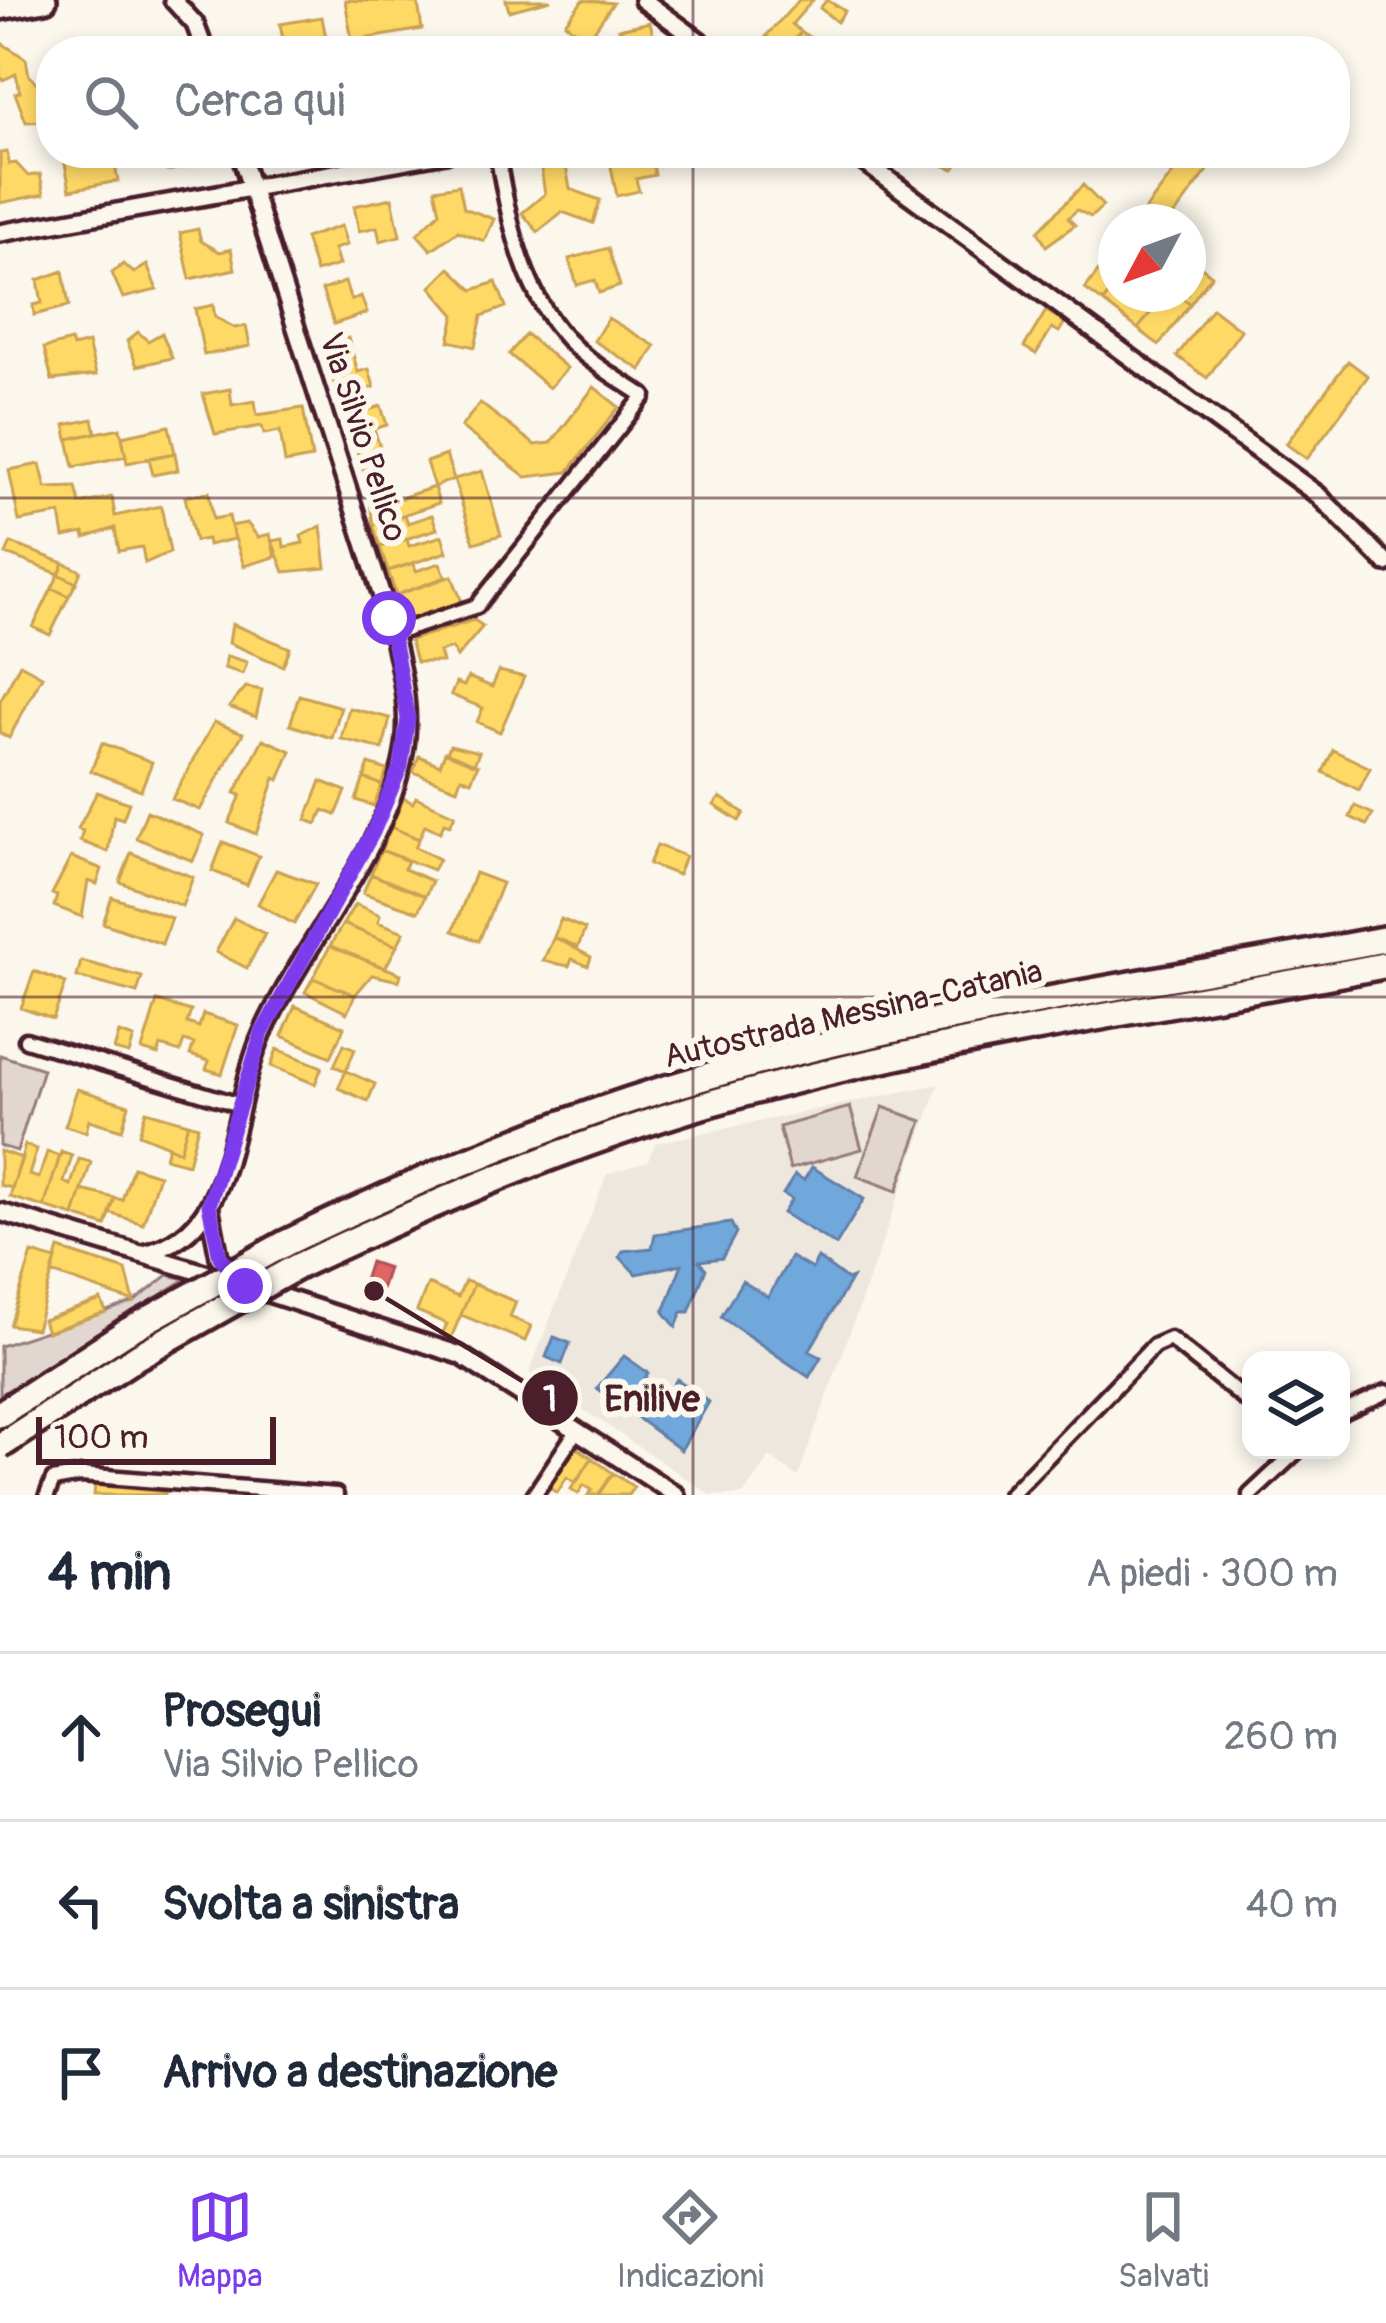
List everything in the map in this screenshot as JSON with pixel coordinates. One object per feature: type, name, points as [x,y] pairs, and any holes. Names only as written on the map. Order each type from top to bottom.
[{"type":"highway","name":"Autostrada Messina-Catania","points":[[0,1414],[124,1333],[286,1243],[478,1155],[712,1076],[879,1035],[1386,939]]},
{"type":"highway","name":"Autostrada Messina-Catania","points":[[0,1446],[138,1356],[298,1266],[487,1180],[717,1102],[885,1061],[1386,965]]},
{"type":"main road","points":[[0,8],[45,0]]},
{"type":"street","points":[[173,0],[199,36]]},
{"type":"street","points":[[195,24],[198,0]]},
{"type":"street","points":[[643,0],[690,36]]},
{"type":"street","name":"Via Silvio Pellico","points":[[191,1269],[187,1254],[262,1033],[362,853],[401,766],[408,718],[393,634],[245,168]]},
{"type":"street","points":[[0,233],[365,168]]},
{"type":"street","points":[[393,634],[462,614],[488,596],[644,396],[570,344],[532,285],[511,228],[499,168]]},
{"type":"street","points":[[872,168],[1318,495],[1386,563]]},
{"type":"street","points":[[26,1040],[240,1105]]},
{"type":"street","points":[[204,1211],[220,1257],[245,1286]]},
{"type":"street","points":[[144,1254],[183,1238],[204,1211]]},
{"type":"street","points":[[0,1212],[447,1349],[676,1495]]},
{"type":"street","points":[[191,1269],[214,1236]]},
{"type":"street","points":[[1010,1495],[1154,1346],[1170,1340],[1242,1397]]},
{"type":"street","points":[[1350,1409],[1386,1392]]},
{"type":"street","points":[[534,1495],[577,1430]]},
{"type":"street","points":[[1250,1495],[1288,1459]]},
{"type":"street","points":[[47,1495],[53,1480],[81,1475],[336,1495]]},
{"type":"shaded area","points":[[0,1055],[43,1069],[17,1151],[0,1146]]},
{"type":"shaded area","points":[[939,1084],[798,1477],[770,1457],[743,1495],[711,1495],[566,1398],[570,1381],[560,1377],[549,1387],[529,1373],[607,1174],[648,1161],[655,1143]]},
{"type":"shaded area","points":[[850,1107],[862,1149],[790,1169],[779,1127]]},
{"type":"shaded area","points":[[883,1107],[922,1121],[897,1191],[857,1176]]},
{"type":"shaded area","points":[[168,1275],[186,1279],[0,1395],[0,1346],[134,1302]]},
{"type":"building: Abitazioni","points":[[345,0],[418,3],[422,29],[351,36]]},
{"type":"building: Abitazioni","points":[[506,0],[551,0],[509,11]]},
{"type":"building: Abitazioni","points":[[583,0],[613,3],[590,36],[581,36],[565,23]]},
{"type":"building: Abitazioni","points":[[799,0],[813,0],[792,24],[801,32],[797,36],[766,36]]},
{"type":"building: Abitazioni","points":[[827,0],[845,11],[837,22],[820,8]]},
{"type":"building: Abitazioni","points":[[322,17],[326,36],[282,36],[280,24]]},
{"type":"building: Abitazioni","points":[[650,22],[653,36],[621,36],[619,29]]},
{"type":"building: Abitazioni","points":[[0,42],[26,59],[29,75],[36,82],[36,122],[26,122],[15,93],[20,92],[16,74],[3,80]]},
{"type":"building: Abitazioni","points":[[7,152],[9,164],[16,163],[28,176],[40,174],[44,194],[0,203],[0,153]]},
{"type":"building: Abitazioni","points":[[66,168],[116,168],[118,181],[70,190]]},
{"type":"building: Abitazioni","points":[[566,168],[570,189],[600,200],[593,223],[562,212],[538,232],[522,213],[545,194],[541,169]]},
{"type":"building: Abitazioni","points":[[611,168],[654,168],[655,175],[636,179],[639,191],[617,196]]},
{"type":"building: Abitazioni","points":[[1177,168],[1210,168],[1183,204],[1150,204]]},
{"type":"building: Abitazioni","points":[[459,185],[464,208],[494,219],[484,241],[458,231],[431,250],[417,234],[440,212],[435,189]]},
{"type":"building: Abitazioni","points":[[1083,185],[1101,204],[1091,217],[1077,210],[1068,218],[1075,225],[1046,246],[1038,231]]},
{"type":"building: Abitazioni","points":[[392,198],[400,236],[380,241],[377,227],[359,231],[354,206]]},
{"type":"building: Abitazioni","points":[[341,226],[347,245],[334,249],[339,265],[316,272],[305,238]]},
{"type":"building: Abitazioni","points":[[198,229],[201,241],[220,252],[231,249],[235,269],[190,279],[180,233]]},
{"type":"building: Abitazioni","points":[[608,248],[620,286],[599,293],[595,280],[577,285],[569,259]]},
{"type":"building: Abitazioni","points":[[123,264],[134,273],[147,265],[157,290],[123,298],[112,273]]},
{"type":"building: Abitazioni","points":[[450,268],[473,290],[496,282],[506,307],[482,316],[475,347],[449,341],[455,315],[431,287]]},
{"type":"building: Abitazioni","points":[[63,271],[69,306],[34,315],[33,305],[42,303],[38,280]]},
{"type":"building: Abitazioni","points":[[1098,272],[1098,298],[1085,289]]},
{"type":"building: Abitazioni","points":[[345,282],[351,300],[361,296],[367,313],[334,324],[322,290]]},
{"type":"building: Abitazioni","points":[[213,305],[215,317],[235,328],[246,326],[250,346],[204,355],[195,309]]},
{"type":"building: Abitazioni","points":[[1212,308],[1241,330],[1207,378],[1177,356]]},
{"type":"building: Abitazioni","points":[[1046,311],[1065,322],[1059,332],[1052,328],[1036,354],[1024,347]]},
{"type":"building: Abitazioni","points":[[1116,312],[1151,312],[1138,329]]},
{"type":"building: Abitazioni","points":[[1151,312],[1184,312],[1159,345],[1138,329]]},
{"type":"building: Abitazioni","points":[[608,318],[655,346],[641,370],[594,341]]},
{"type":"building: Abitazioni","points":[[138,332],[148,341],[162,333],[172,358],[137,366],[127,341]]},
{"type":"building: Abitazioni","points":[[526,334],[567,368],[549,388],[509,354]]},
{"type":"building: Abitazioni","points":[[348,338],[358,372],[369,369],[374,387],[338,397],[323,345]]},
{"type":"building: Abitazioni","points":[[71,341],[73,347],[88,343],[96,375],[52,380],[44,348]]},
{"type":"building: Abitazioni","points":[[1348,361],[1368,376],[1307,459],[1286,444]]},
{"type":"building: Abitazioni","points":[[594,387],[619,407],[568,472],[526,477],[461,427],[480,403],[535,445],[551,443]]},
{"type":"building: Abitazioni","points":[[230,389],[232,405],[255,401],[257,415],[303,408],[312,458],[285,463],[280,431],[264,434],[262,426],[215,434],[203,394]]},
{"type":"building: Abitazioni","points":[[381,406],[387,425],[374,429],[385,462],[363,469],[346,417]]},
{"type":"building: Abitazioni","points":[[93,419],[96,433],[68,439],[65,425]]},
{"type":"building: Abitazioni","points":[[169,426],[175,453],[127,463],[122,436]]},
{"type":"building: Abitazioni","points":[[120,428],[126,456],[74,467],[68,439]]},
{"type":"building: Abitazioni","points":[[175,453],[178,470],[153,475],[149,458]]},
{"type":"building: Abitazioni","points":[[446,455],[454,479],[434,487],[426,462]]},
{"type":"building: Abitazioni","points":[[40,464],[46,488],[76,487],[80,504],[112,497],[115,516],[161,506],[170,552],[145,563],[142,547],[119,551],[115,528],[85,538],[84,533],[64,537],[60,514],[19,521],[9,470]]},
{"type":"building: Abitazioni","points":[[482,471],[501,535],[474,543],[454,479]]},
{"type":"building: Abitazioni","points":[[434,487],[439,503],[373,525],[370,500],[387,495],[389,502]]},
{"type":"building: Abitazioni","points":[[209,492],[213,519],[229,516],[234,539],[208,545],[207,539],[195,541],[185,497]]},
{"type":"building: Abitazioni","points":[[405,515],[408,523],[432,515],[437,529],[380,547],[373,525]]},
{"type":"building: Abitazioni","points":[[247,523],[258,537],[270,534],[275,557],[244,566],[231,526]]},
{"type":"building: Abitazioni","points":[[321,526],[326,568],[284,572],[272,541],[283,539],[284,547],[303,543],[301,536]]},
{"type":"building: Abitazioni","points":[[442,536],[447,552],[388,571],[380,547],[407,539],[409,546]]},
{"type":"building: Abitazioni","points":[[11,543],[64,563],[59,574],[6,554]]},
{"type":"building: Abitazioni","points":[[64,563],[81,571],[76,583],[59,574]]},
{"type":"building: Abitazioni","points":[[414,563],[416,571],[440,563],[446,577],[396,595],[388,571]]},
{"type":"building: Abitazioni","points":[[59,574],[76,583],[69,596],[52,588]]},
{"type":"building: Abitazioni","points":[[452,576],[462,602],[405,623],[396,595]]},
{"type":"building: Abitazioni","points":[[52,588],[69,596],[50,635],[33,627]]},
{"type":"building: Abitazioni","points":[[474,620],[483,626],[457,657],[452,648],[439,652],[442,662],[416,662],[410,640]]},
{"type":"building: Abitazioni","points":[[232,624],[290,648],[283,666],[229,643]]},
{"type":"building: Abitazioni","points":[[227,656],[247,662],[243,674],[224,668]]},
{"type":"building: Abitazioni","points":[[20,664],[42,676],[9,738],[0,733],[0,701]]},
{"type":"building: Abitazioni","points":[[499,671],[524,677],[500,732],[477,722],[483,708],[451,695],[456,683],[464,686],[468,677],[492,687]]},
{"type":"building: Abitazioni","points":[[246,687],[262,690],[256,717],[229,707]]},
{"type":"building: Abitazioni","points":[[299,695],[341,707],[332,738],[290,725]]},
{"type":"building: Abitazioni","points":[[349,708],[390,718],[383,749],[341,739]]},
{"type":"building: Abitazioni","points":[[214,722],[243,733],[200,810],[172,799]]},
{"type":"building: Abitazioni","points":[[263,739],[291,751],[279,780],[275,778],[256,834],[229,823],[241,795],[235,793]]},
{"type":"building: Abitazioni","points":[[102,743],[152,762],[141,790],[91,771]]},
{"type":"building: Abitazioni","points":[[450,745],[479,752],[474,764],[447,753]]},
{"type":"building: Abitazioni","points":[[1333,750],[1370,768],[1359,790],[1323,772]]},
{"type":"building: Abitazioni","points":[[445,752],[478,765],[471,781],[461,777],[457,789],[413,772],[419,756],[440,765]]},
{"type":"building: Abitazioni","points":[[369,764],[387,770],[382,785],[364,778]]},
{"type":"building: Abitazioni","points":[[364,778],[382,785],[374,806],[356,800]]},
{"type":"building: Abitazioni","points":[[321,781],[346,791],[336,815],[323,810],[317,824],[306,820]]},
{"type":"building: Abitazioni","points":[[97,792],[129,803],[123,819],[114,816],[108,852],[80,841],[83,831],[78,829]]},
{"type":"building: Abitazioni","points":[[416,797],[455,815],[450,825],[444,823],[440,832],[425,825],[419,839],[391,827],[404,798],[413,803]]},
{"type":"building: Abitazioni","points":[[720,797],[744,813],[739,821],[714,805]]},
{"type":"building: Abitazioni","points":[[1355,806],[1373,814],[1367,825],[1350,817]]},
{"type":"building: Abitazioni","points":[[147,811],[204,835],[193,861],[136,838]]},
{"type":"building: Abitazioni","points":[[391,827],[419,839],[415,847],[439,859],[433,870],[381,850]]},
{"type":"building: Abitazioni","points":[[223,842],[259,856],[247,885],[212,871]]},
{"type":"building: Abitazioni","points":[[657,845],[685,856],[678,875],[649,864]]},
{"type":"building: Abitazioni","points":[[381,850],[408,861],[404,869],[432,881],[425,896],[371,874]]},
{"type":"building: Abitazioni","points":[[131,853],[193,877],[182,906],[120,882]]},
{"type":"building: Abitazioni","points":[[71,857],[102,869],[97,884],[88,881],[82,917],[54,906],[57,896],[52,894]]},
{"type":"building: Abitazioni","points":[[276,870],[316,884],[294,924],[258,904]]},
{"type":"building: Abitazioni","points":[[475,873],[502,883],[479,941],[453,931]]},
{"type":"building: Abitazioni","points":[[371,874],[425,896],[418,912],[363,893]]},
{"type":"building: Abitazioni","points":[[112,897],[171,918],[162,944],[103,923]]},
{"type":"building: Abitazioni","points":[[355,904],[380,915],[378,922],[404,932],[397,946],[343,924]]},
{"type":"building: Abitazioni","points":[[234,918],[265,934],[247,968],[216,952]]},
{"type":"building: Abitazioni","points":[[561,919],[585,929],[578,947],[554,937]]},
{"type":"building: Abitazioni","points":[[343,924],[397,946],[385,968],[330,946]]},
{"type":"building: Abitazioni","points":[[554,937],[591,957],[588,966],[572,959],[569,966],[543,961]]},
{"type":"building: Abitazioni","points":[[330,946],[401,974],[399,981],[372,975],[355,995],[313,978]]},
{"type":"building: Abitazioni","points":[[81,961],[142,977],[137,993],[77,977]]},
{"type":"building: Abitazioni","points":[[34,971],[66,983],[53,1019],[21,1008]]},
{"type":"building: Abitazioni","points":[[313,978],[355,995],[347,1013],[305,992]]},
{"type":"building: Abitazioni","points":[[157,1001],[191,1011],[187,1023],[199,1027],[203,1014],[238,1025],[222,1074],[206,1069],[209,1061],[190,1055],[194,1044],[184,1041],[180,1052],[161,1046],[158,1055],[142,1050]]},
{"type":"building: Abitazioni","points":[[295,1006],[344,1027],[331,1057],[282,1036]]},
{"type":"building: Abitazioni","points":[[119,1033],[134,1038],[129,1054],[114,1050]]},
{"type":"building: Abitazioni","points":[[344,1044],[355,1049],[346,1071],[334,1066]]},
{"type":"building: Abitazioni","points":[[277,1049],[322,1067],[315,1084],[271,1066]]},
{"type":"building: Abitazioni","points":[[346,1071],[375,1084],[368,1101],[338,1088]]},
{"type":"building: Abitazioni","points":[[77,1089],[129,1105],[122,1130],[89,1120],[86,1132],[65,1126]]},
{"type":"building: Abitazioni","points":[[146,1111],[188,1123],[180,1151],[139,1134]]},
{"type":"building: Abitazioni","points":[[188,1123],[198,1126],[188,1164],[165,1158],[168,1147],[180,1151]]},
{"type":"building: Abitazioni","points":[[25,1145],[37,1149],[29,1175],[39,1178],[47,1152],[60,1156],[44,1207],[10,1197]]},
{"type":"building: Abitazioni","points":[[0,1151],[22,1158],[12,1188],[0,1185]]},
{"type":"building: Abitazioni","points":[[61,1152],[72,1156],[64,1182],[71,1185],[79,1159],[91,1162],[74,1216],[44,1207]]},
{"type":"building: Abitazioni","points":[[133,1167],[159,1175],[143,1224],[110,1213],[115,1198],[122,1200]]},
{"type":"building: Abitazioni","points":[[82,1190],[115,1198],[106,1226],[74,1216]]},
{"type":"building: Abitazioni","points":[[59,1249],[126,1270],[134,1302],[52,1273]]},
{"type":"building: Abitazioni","points":[[32,1253],[56,1260],[36,1329],[10,1325]]},
{"type":"building: Abitazioni","points":[[465,1281],[474,1284],[451,1338],[442,1334],[447,1324],[417,1311],[428,1284],[458,1297]]},
{"type":"building: Abitazioni","points":[[474,1284],[516,1302],[510,1317],[531,1326],[525,1341],[461,1315]]},
{"type":"building: Abitazioni","points":[[101,1300],[106,1312],[47,1332],[43,1320]]},
{"type":"building: Abitazioni","points":[[573,1445],[592,1458],[576,1483],[567,1477],[557,1493],[546,1485]]},
{"type":"building: Abitazioni","points":[[592,1458],[613,1473],[598,1495],[588,1495],[592,1490],[584,1485],[578,1494],[571,1489]]},
{"type":"building: Abitazioni","points":[[613,1473],[634,1487],[628,1495],[598,1495]]},
{"type":"building: Abitazioni","points":[[95,1485],[165,1492],[165,1495],[94,1495]]},
{"type":"building: Negozi","points":[[370,1262],[388,1268],[377,1302],[359,1296]]},
{"type":"building: Scuole","points":[[812,1167],[864,1199],[836,1245],[783,1213],[792,1199],[783,1194],[795,1175],[804,1180]]},
{"type":"building: Scuole","points":[[731,1223],[736,1233],[722,1258],[699,1261],[706,1269],[689,1312],[682,1312],[676,1327],[664,1312],[682,1264],[636,1274],[620,1257],[623,1251],[652,1248],[655,1234]]},
{"type":"building: Scuole","points":[[791,1257],[812,1269],[818,1258],[847,1280],[852,1278],[809,1351],[821,1357],[809,1377],[721,1317],[742,1281],[768,1297]]},
{"type":"building: Scuole","points":[[554,1337],[570,1343],[562,1364],[546,1357]]},
{"type":"building: Scuole","points":[[624,1356],[648,1373],[641,1385],[663,1400],[677,1379],[709,1402],[681,1450],[597,1388]]},
{"type":"place","name":"Enilive","points":[[374,1291]]},
{"type":"route","points":[[245,1286],[220,1257],[209,1205],[262,1033],[373,832],[401,766],[408,718],[389,618]]}]
